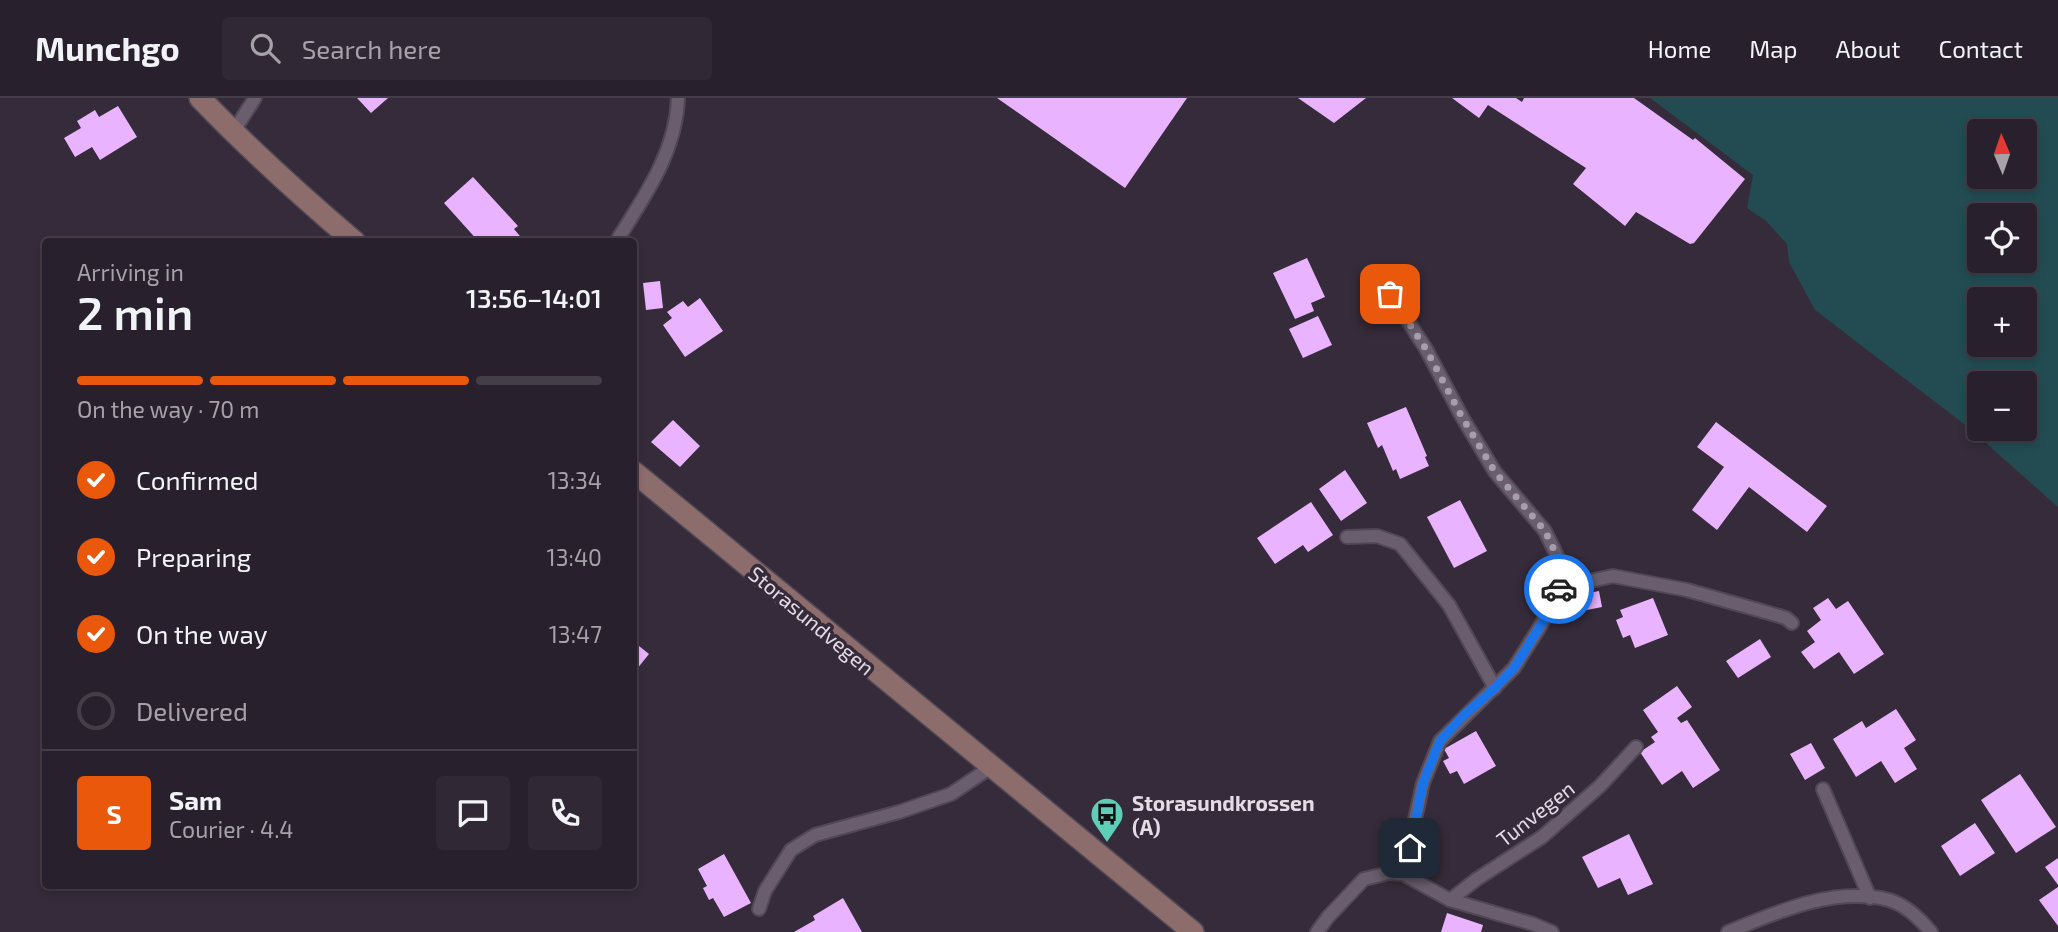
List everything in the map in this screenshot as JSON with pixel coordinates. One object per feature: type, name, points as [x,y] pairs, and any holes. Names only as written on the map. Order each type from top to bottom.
[{"type":"main road","points":[[200,98],[231,130],[350,238]]},
{"type":"main road","name":"Storasundvegen","points":[[637,474],[1193,932]]},
{"type":"lane","points":[[231,130],[239,123],[255,98]]},
{"type":"lane","points":[[619,238],[658,174],[669,145],[678,98]]},
{"type":"lane","points":[[1378,275],[1426,349],[1495,472],[1545,531],[1558,558],[1561,581],[1541,625],[1514,668],[1440,741],[1423,783],[1403,874]]},
{"type":"lane","points":[[1347,537],[1377,536],[1400,544],[1449,605],[1495,688]]},
{"type":"lane","points":[[1559,588],[1614,576],[1687,590],[1792,622]]},
{"type":"lane","name":"Tunvegen","points":[[1450,900],[1477,878],[1542,837],[1600,786],[1636,747]]},
{"type":"lane","points":[[759,909],[765,891],[791,850],[815,835],[899,812],[951,794],[991,767]]},
{"type":"lane","points":[[1823,789],[1870,898]]},
{"type":"lane","points":[[1317,932],[1364,880],[1389,873],[1403,874],[1450,900],[1552,932]]},
{"type":"lane","points":[[1728,932],[1789,908],[1833,897],[1891,901],[1915,914],[1931,932]]},
{"type":"shaded area","points":[[1650,98],[2058,98],[2058,507],[1984,441],[2037,441],[2037,371],[1967,371],[1967,426],[1815,310],[1789,262],[1787,244],[1766,221],[1747,208],[1753,175]]},
{"type":"building","points":[[357,98],[388,98],[371,113]]},
{"type":"building","points":[[997,98],[1187,98],[1125,188]]},
{"type":"building","points":[[1298,98],[1366,98],[1334,123]]},
{"type":"building","points":[[1452,98],[1516,98],[1522,102],[1524,98],[1634,98],[1693,140],[1695,138],[1745,179],[1694,243],[1690,244],[1636,212],[1625,226],[1573,184],[1586,168],[1488,105],[1479,118]]},
{"type":"building","points":[[118,106],[137,137],[100,160],[92,147],[75,157],[64,138],[81,128],[77,121],[95,110],[99,117]]},
{"type":"building","points":[[473,177],[518,226],[514,229],[522,238],[475,238],[444,203]]},
{"type":"building","points":[[1307,258],[1325,297],[1311,303],[1314,311],[1295,319],[1273,273]]},
{"type":"building","points":[[660,281],[663,308],[646,310],[643,283]]},
{"type":"building","points":[[700,298],[723,331],[685,357],[663,325],[672,318],[667,312],[683,301],[688,307]]},
{"type":"building","points":[[1318,316],[1332,345],[1303,358],[1289,329]]},
{"type":"building","points":[[1406,407],[1429,466],[1400,479],[1396,469],[1393,471],[1382,445],[1378,448],[1367,423]]},
{"type":"building","points":[[673,420],[700,446],[680,467],[651,442]]},
{"type":"building","points":[[1716,422],[1827,506],[1807,532],[1749,487],[1717,530],[1692,510],[1724,467],[1697,447]]},
{"type":"building","points":[[1345,470],[1367,503],[1341,521],[1319,489]]},
{"type":"building","points":[[1460,500],[1487,551],[1454,568],[1427,517]]},
{"type":"building","points":[[1311,502],[1333,535],[1308,552],[1303,545],[1275,564],[1257,538]]},
{"type":"building","points":[[1599,591],[1602,607],[1577,612],[1574,596]]},
{"type":"building","points":[[1653,598],[1668,635],[1635,648],[1630,635],[1623,638],[1616,620],[1623,617],[1620,610]]},
{"type":"building","points":[[1828,598],[1836,609],[1848,601],[1884,654],[1854,674],[1839,652],[1814,669],[1801,652],[1815,642],[1807,631],[1821,620],[1813,608]]},
{"type":"building","points":[[1760,639],[1771,657],[1738,678],[1726,661]]},
{"type":"building","points":[[637,644],[649,654],[637,669]]},
{"type":"building","points":[[1677,686],[1692,707],[1677,718],[1681,723],[1687,720],[1720,770],[1693,788],[1682,771],[1662,785],[1640,752],[1655,742],[1651,737],[1658,732],[1643,710]]},
{"type":"building","points":[[1896,709],[1916,740],[1904,748],[1917,769],[1895,783],[1881,761],[1856,777],[1833,739],[1862,721],[1866,728]]},
{"type":"building","points":[[1476,731],[1496,766],[1464,784],[1457,771],[1450,774],[1443,761],[1449,758],[1444,749]]},
{"type":"building","points":[[1811,743],[1825,768],[1805,780],[1790,754]]},
{"type":"building","points":[[2020,774],[2056,827],[2016,853],[1981,800]]},
{"type":"building","points":[[1975,823],[1995,853],[1960,876],[1941,846]]},
{"type":"building","points":[[1629,834],[1653,884],[1628,895],[1620,878],[1598,888],[1582,857]]},
{"type":"building","points":[[724,854],[751,903],[724,917],[713,898],[709,900],[703,888],[707,886],[698,869]]},
{"type":"building","points":[[2058,858],[2058,885],[2045,867]]},
{"type":"building","points":[[2058,887],[2058,926],[2039,900]]},
{"type":"building","points":[[843,898],[862,932],[794,932],[815,920],[813,916]]},
{"type":"building","points":[[1447,913],[1483,925],[1481,932],[1441,932]]},
{"type":"way so far","points":[[1390,294],[1426,349],[1495,472],[1545,531],[1558,558],[1561,581],[1559,589]]},
{"type":"place","name":"Storasundkrossen (A)","points":[[1107,844]]},
{"type":"route","points":[[1410,848],[1423,783],[1440,741],[1514,668],[1541,625],[1559,589]]}]
